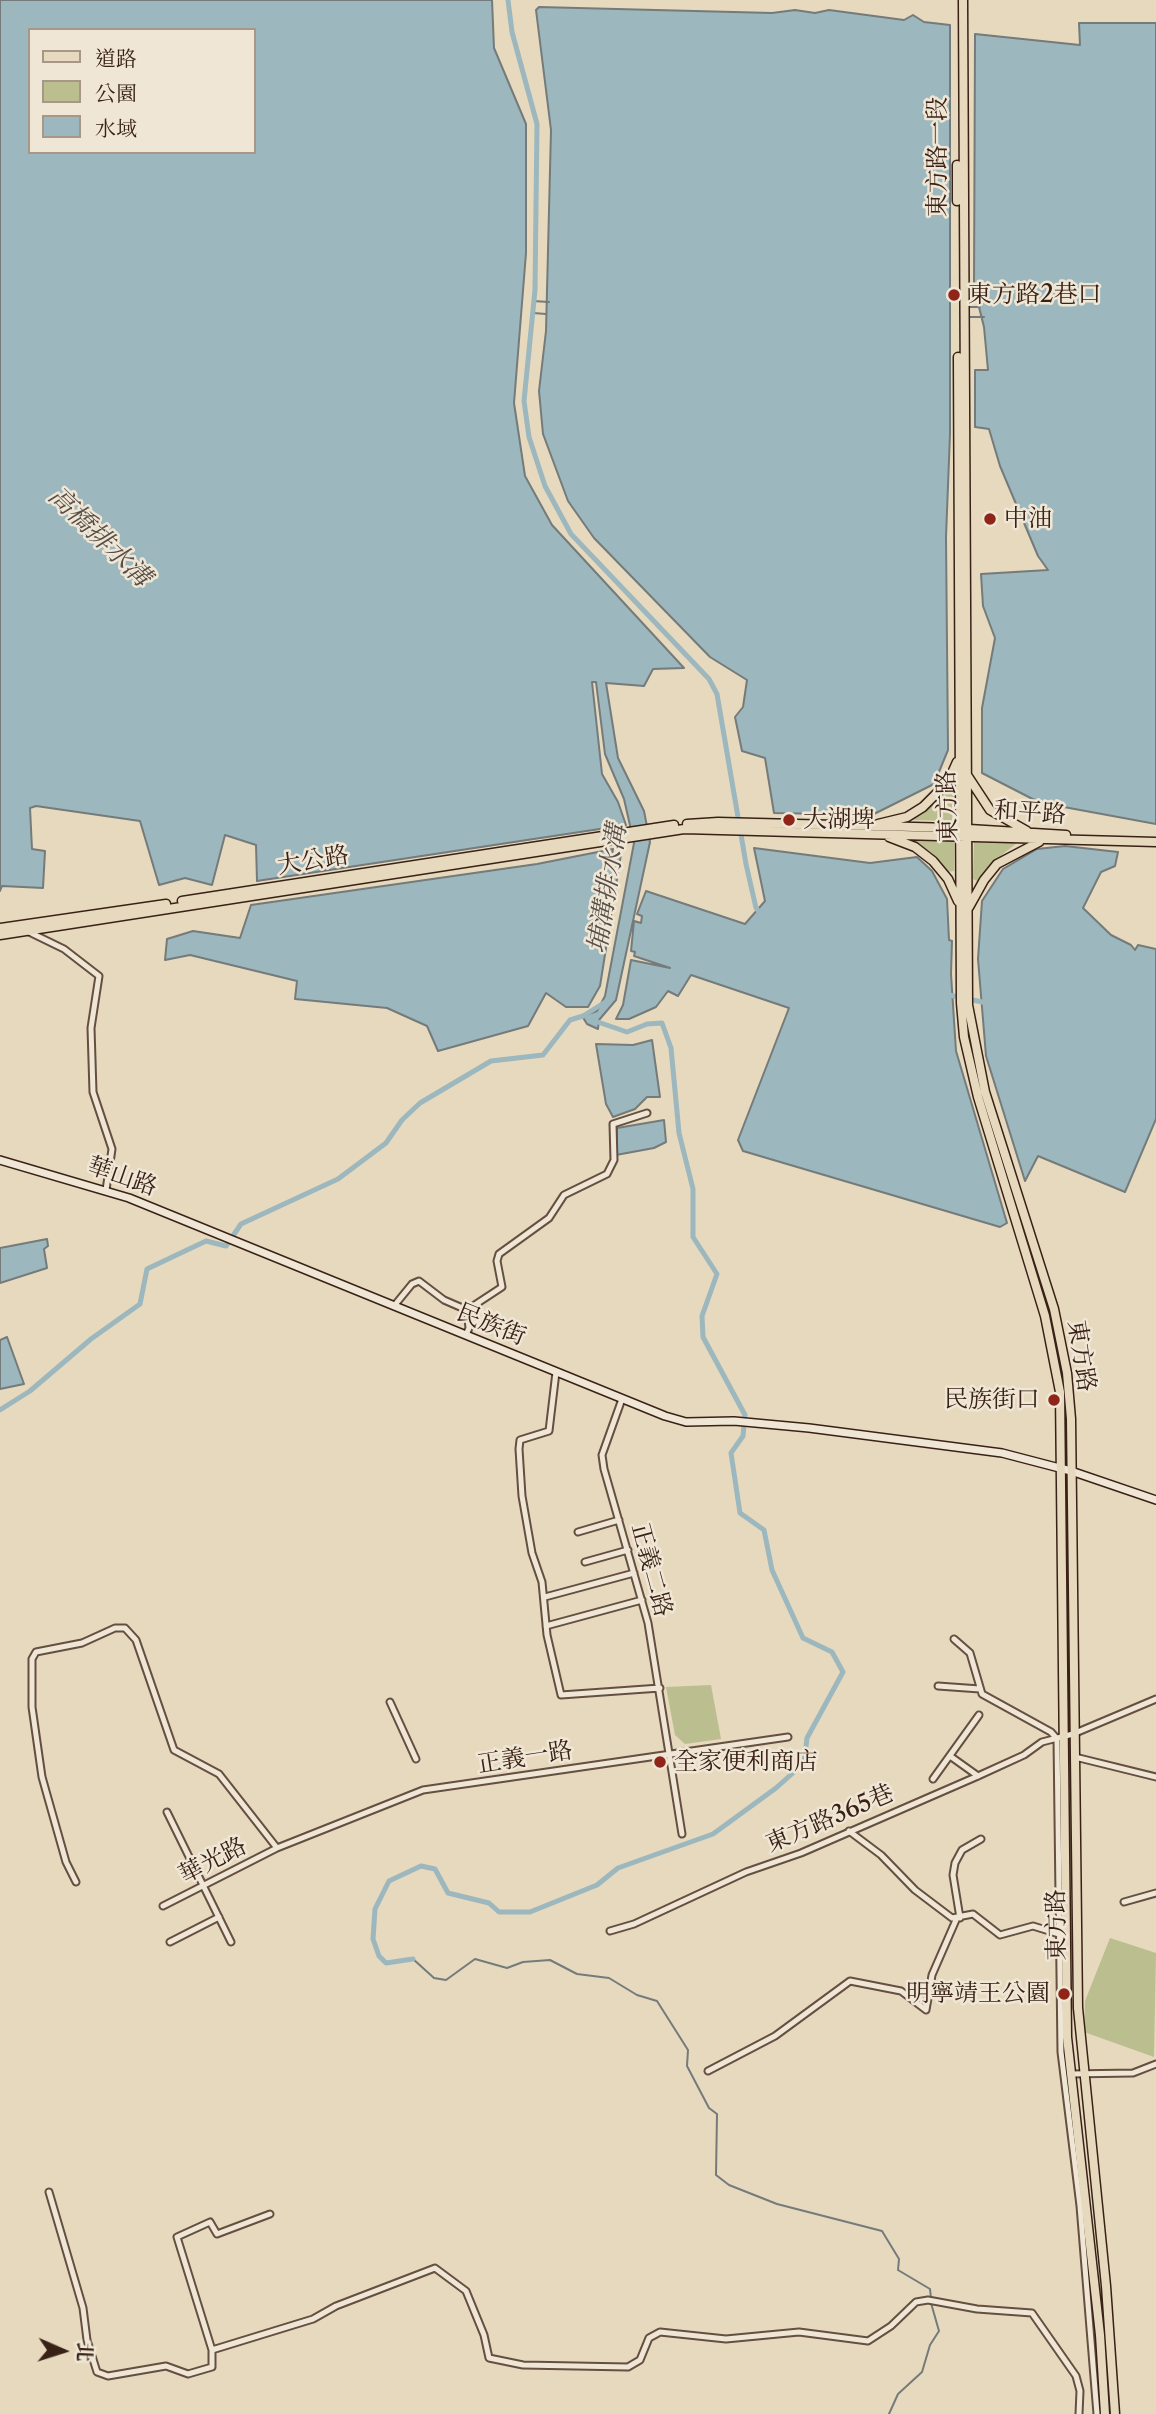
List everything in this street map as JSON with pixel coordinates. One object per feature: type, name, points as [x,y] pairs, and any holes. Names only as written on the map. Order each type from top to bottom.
[{"type":"main road","name":"東方路一段","points":[[960,314],[961,0]]},
{"type":"main road","name":"東方路","points":[[960,314],[960,749],[964,833]]},
{"type":"main road","name":"東方路","points":[[960,314],[966,772],[961,1003],[964,1037],[978,1097],[1051,1339],[1060,1392],[1059,1737],[1070,2074],[1111,2414]]},
{"type":"main road","points":[[862,830],[907,817],[923,807],[947,782],[960,749]]},
{"type":"main road","points":[[966,772],[990,810],[1033,834]]},
{"type":"main road","name":"和平路","points":[[650,831],[741,826],[1156,840]]},
{"type":"main road","points":[[862,830],[915,847],[933,861],[954,889],[964,911]]},
{"type":"main road","name":"大公路","points":[[4,931],[650,831]]},
{"type":"main road","name":"和平路","points":[[964,833],[1042,841],[1156,840]]},
{"type":"main road","points":[[964,911],[998,864],[1042,841]]},
{"type":"main road","name":"大公路","points":[[4,931],[26,931],[243,894]]},
{"type":"main road","name":"東方路","points":[[964,911],[972,1037],[985,1092],[1054,1310],[1067,1373],[1071,1471],[1077,1950],[1082,2072],[1107,2286],[1111,2414]]},
{"type":"street","points":[[26,931],[64,949],[99,976],[92,1028],[93,1092],[112,1149],[106,1190]]},
{"type":"street","points":[[467,1310],[502,1287],[497,1261],[499,1254],[548,1218],[564,1195],[607,1174],[614,1160],[613,1124],[647,1113]]},
{"type":"street","name":"華山路","points":[[0,1160],[106,1190],[240,1241]]},
{"type":"street","name":"民族街","points":[[240,1241],[622,1399],[687,1422],[758,1423],[1002,1453],[1059,1468]]},
{"type":"street","points":[[394,1306],[412,1284],[419,1281],[444,1300],[467,1310]]},
{"type":"street","points":[[466,1335],[469,1328],[467,1310]]},
{"type":"street","points":[[556,1371],[549,1431],[520,1440],[519,1449],[522,1496],[532,1553],[545,1597],[546,1626],[561,1695],[660,1688]]},
{"type":"street","name":"正義二路","points":[[622,1399],[602,1455],[642,1600],[660,1688],[682,1834]]},
{"type":"street","points":[[1059,1468],[1156,1500]]},
{"type":"street","points":[[578,1532],[619,1520]]},
{"type":"street","points":[[585,1562],[628,1550]]},
{"type":"street","points":[[545,1597],[634,1573]]},
{"type":"street","points":[[546,1626],[642,1600]]},
{"type":"street","points":[[75,1882],[66,1862],[42,1777],[30,1672],[36,1652],[82,1643],[115,1628],[128,1631],[136,1640],[174,1750],[219,1774],[278,1848]]},
{"type":"street","points":[[954,1639],[970,1653],[980,1689],[988,1699],[1059,1737],[1061,2052],[1080,2206],[1097,2414]]},
{"type":"street","points":[[938,1686],[980,1689]]},
{"type":"street","name":"東方路365巷","points":[[610,1931],[634,1924],[747,1872],[978,1776],[1059,1737],[1073,1734],[1156,1699]]},
{"type":"street","points":[[390,1702],[416,1759]]},
{"type":"street","points":[[933,1779],[979,1715]]},
{"type":"street","name":"正義一路","points":[[278,1848],[423,1790],[788,1737]]},
{"type":"street","points":[[950,1756],[978,1776]]},
{"type":"street","points":[[1074,1757],[1156,1777]]},
{"type":"street","points":[[167,1812],[231,1942]]},
{"type":"street","points":[[849,1831],[881,1855],[915,1890],[958,1919]]},
{"type":"street","points":[[708,2071],[775,2036],[850,1981],[901,1991],[926,2010],[933,1975],[958,1919],[955,1863],[962,1850],[981,1839]]},
{"type":"street","name":"華光路","points":[[163,1906],[278,1848]]},
{"type":"street","points":[[1124,1902],[1156,1893]]},
{"type":"street","points":[[958,1919],[973,1914],[1000,1935],[1033,1926],[1059,1934]]},
{"type":"street","points":[[170,1942],[219,1917]]},
{"type":"street","points":[[1065,1951],[1077,1950]]},
{"type":"street","points":[[1070,2074],[1133,2073],[1156,2064]]},
{"type":"street","points":[[50,2192],[81,2300],[87,2340],[97,2372],[113,2376],[166,2366],[187,2374],[212,2367],[212,2350],[177,2237],[210,2222],[217,2234],[270,2214]]},
{"type":"street","points":[[212,2350],[313,2319],[336,2306],[435,2268],[467,2291],[484,2334],[489,2358],[523,2365],[628,2367],[640,2360],[649,2338],[660,2332],[726,2339],[799,2332],[868,2341],[891,2326],[916,2302],[928,2300],[968,2308],[1031,2313],[1076,2376],[1080,2391],[1079,2414]]},
{"type":"green space","points":[[950,785],[954,786],[952,821],[912,820],[911,818]]},
{"type":"green space","points":[[916,837],[954,838],[954,871],[947,872],[932,853],[916,842]]},
{"type":"green space","points":[[974,840],[1018,842],[993,862],[979,882],[973,879]]},
{"type":"green space","points":[[711,1685],[721,1739],[685,1744],[675,1735],[666,1687]]},
{"type":"green space","points":[[1110,1938],[1156,1953],[1154,2057],[1084,2032],[1085,2001]]},
{"type":"water","name":"高橋排水溝","points":[[0,0],[492,0],[494,48],[526,124],[526,253],[514,403],[525,476],[552,525],[684,668],[653,669],[644,686],[606,683],[618,758],[644,811],[650,842],[616,1000],[599,1020],[598,1029],[587,1024],[582,1016],[597,1011],[605,996],[634,843],[624,799],[605,754],[596,682],[592,682],[602,774],[618,802],[626,825],[257,881],[256,845],[225,835],[212,885],[185,878],[159,885],[140,821],[36,806],[30,808],[32,849],[45,851],[43,888],[2,886],[0,891]]},
{"type":"water","points":[[539,7],[772,13],[795,10],[815,13],[829,10],[904,20],[913,15],[924,22],[950,25],[950,434],[946,537],[948,750],[934,784],[872,815],[774,813],[765,758],[742,751],[735,717],[743,707],[747,680],[710,657],[594,538],[568,501],[543,434],[539,391],[546,331],[551,130],[536,10]]},
{"type":"water","points":[[1079,23],[1156,23],[1156,824],[1053,805],[1052,809],[982,773],[982,708],[995,638],[983,606],[981,574],[1048,570],[1038,556],[1000,466],[989,429],[975,427],[975,370],[988,370],[984,327],[974,287],[975,34],[1080,45]]},
{"type":"water","points":[[1065,846],[1118,852],[1115,866],[1101,872],[1083,908],[1111,935],[1131,945],[1135,950],[1138,945],[1156,949],[1156,1119],[1125,1192],[1038,1156],[1025,1181],[986,1056],[978,959],[982,901],[1003,869],[1037,849]]},
{"type":"water","points":[[754,848],[870,863],[917,857],[932,871],[947,899],[949,940],[952,941],[951,974],[956,1051],[1007,1223],[1000,1227],[743,1151],[738,1140],[789,1008],[691,975],[678,996],[668,991],[656,1007],[629,1019],[616,1019],[623,1005],[631,960],[670,968],[634,956],[635,952],[631,951],[634,921],[641,923],[642,916],[637,914],[646,891],[745,924],[765,901]]},
{"type":"water","points":[[613,849],[612,855],[621,854],[600,986],[588,1007],[566,1007],[546,993],[528,1026],[438,1051],[427,1026],[387,1008],[295,999],[297,981],[190,955],[165,960],[167,939],[193,931],[240,938],[251,905],[537,864]]},
{"type":"water","points":[[652,1040],[660,1097],[647,1097],[635,1109],[613,1117],[606,1104],[596,1044],[633,1045]]},
{"type":"water","points":[[664,1120],[666,1142],[654,1148],[616,1155],[617,1128]]},
{"type":"water","points":[[47,1239],[48,1246],[44,1249],[47,1268],[0,1283],[0,1248]]},
{"type":"water","points":[[7,1337],[24,1384],[0,1389],[0,1340]]},
{"type":"waterway","points":[[508,0],[512,32],[537,124],[535,290],[524,401],[529,437],[545,486],[571,534],[709,679],[717,694],[746,864],[756,908],[761,914]]},
{"type":"waterway","points":[[533,301],[549,302]]},
{"type":"waterway","points":[[968,307],[980,307]]},
{"type":"waterway","points":[[533,313],[546,314]]},
{"type":"waterway","points":[[969,317],[984,317]]},
{"type":"waterway","points":[[949,995],[987,1003]]},
{"type":"waterway","name":"埔溝排水溝","points":[[0,1410],[30,1391],[91,1339],[140,1304],[147,1269],[206,1241],[226,1246],[241,1224],[338,1179],[386,1143],[402,1120],[420,1103],[491,1061],[543,1055],[570,1020],[583,1016],[607,1001]]},
{"type":"waterway","points":[[413,1959],[386,1963],[379,1956],[373,1939],[375,1909],[389,1881],[421,1866],[435,1869],[448,1893],[489,1903],[499,1912],[530,1912],[597,1885],[618,1868],[713,1834],[776,1788],[804,1763],[807,1738],[843,1672],[832,1652],[803,1638],[772,1570],[764,1530],[740,1513],[731,1453],[743,1436],[745,1415],[703,1337],[702,1316],[717,1274],[693,1237],[693,1189],[679,1133],[671,1048],[662,1023],[647,1024],[627,1032],[592,1020]]},
{"type":"waterway","points":[[413,1959],[434,1978],[446,1980],[475,1959],[507,1968],[523,1962],[550,1960],[577,1974],[609,1978],[637,1995],[657,2001],[688,2050],[687,2066],[709,2108],[717,2114],[716,2175],[729,2185],[777,2204],[882,2231],[899,2259],[898,2270],[930,2289],[931,2298]]},
{"type":"waterway","points":[[889,2414],[898,2394],[922,2372],[930,2345],[939,2331],[931,2303]]},
{"type":"place","name":"東方路2巷口","points":[[954,295]]},
{"type":"place","name":"中油","points":[[990,519]]},
{"type":"place","name":"大湖埤","points":[[789,820]]},
{"type":"place","name":"民族街口","points":[[1054,1400]]},
{"type":"place","name":"全家便利商店","points":[[660,1762]]},
{"type":"place","name":"明寧靖王公園","points":[[1064,1994]]}]
